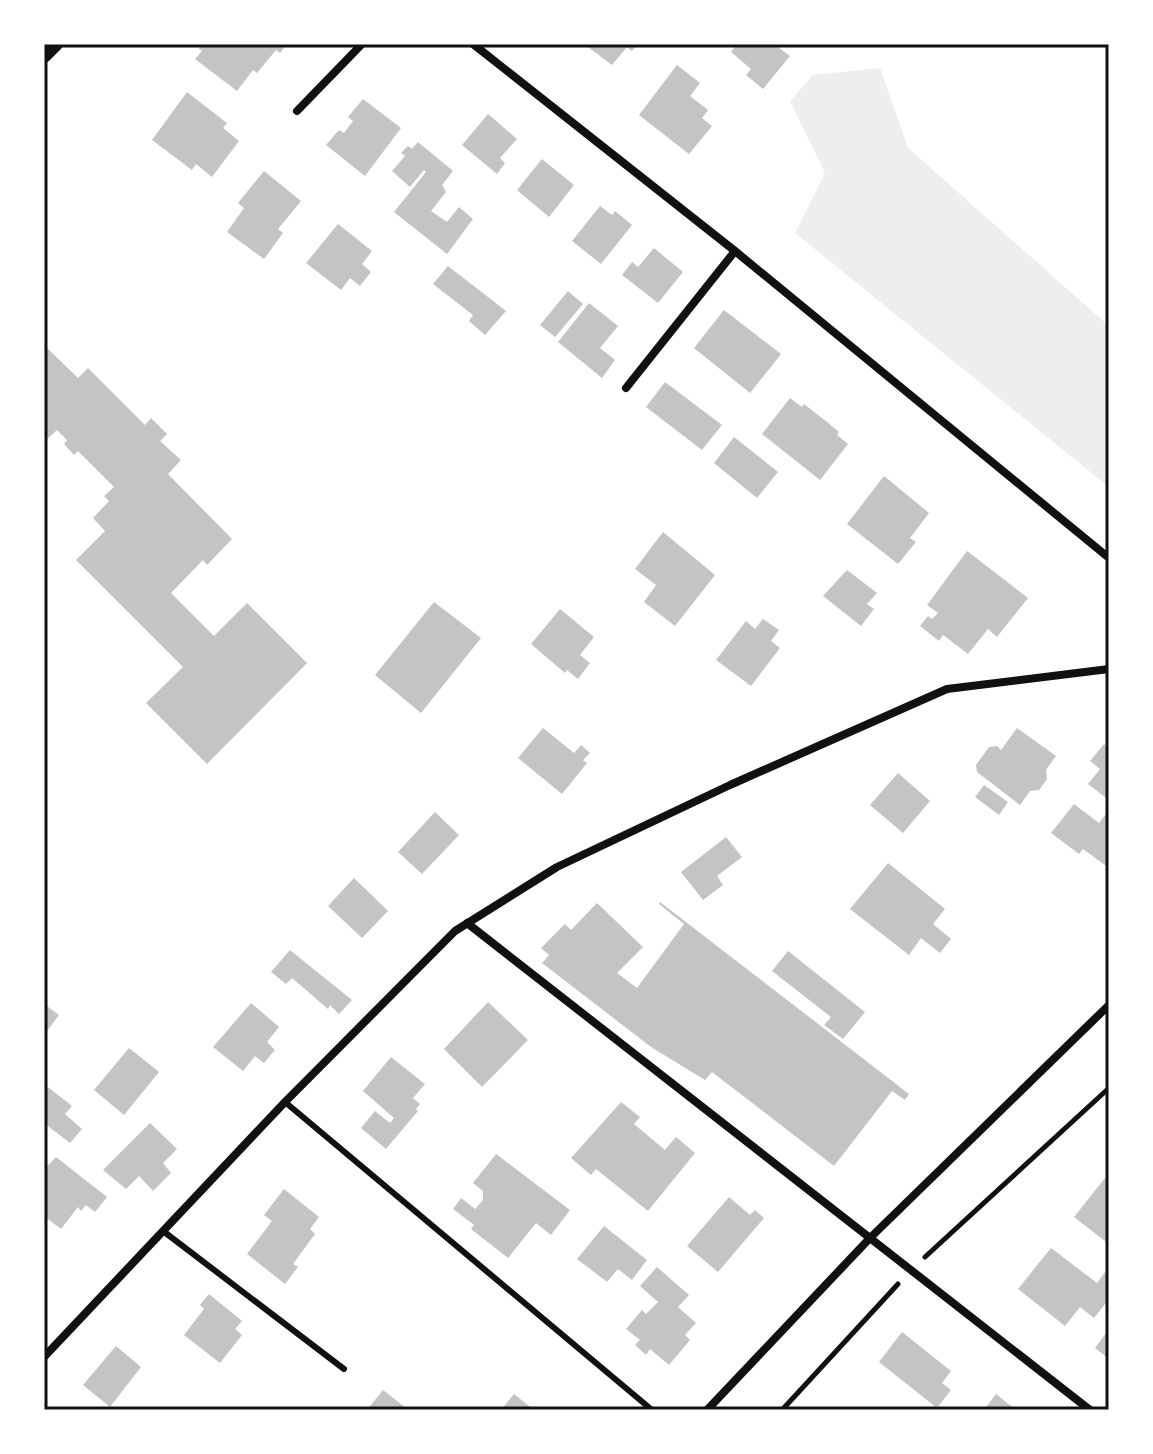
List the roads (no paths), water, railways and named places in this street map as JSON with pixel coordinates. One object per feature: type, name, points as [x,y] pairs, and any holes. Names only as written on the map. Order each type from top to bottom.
[{"type":"street","points":[[44,56],[56,44]]},
{"type":"street","points":[[297,111],[362,44]]},
{"type":"street","points":[[473,44],[735,251],[1109,558]]},
{"type":"street","points":[[626,388],[735,251]]},
{"type":"street","points":[[44,1357],[285,1102],[455,931],[467,923],[557,867],[730,785],[947,689],[1109,669]]},
{"type":"street","points":[[467,923],[1090,1410]]},
{"type":"street","points":[[707,1410],[870,1238],[1109,1005]]},
{"type":"lane","points":[[285,1102],[652,1410]]},
{"type":"lane","points":[[163,1231],[344,1369]]}]
